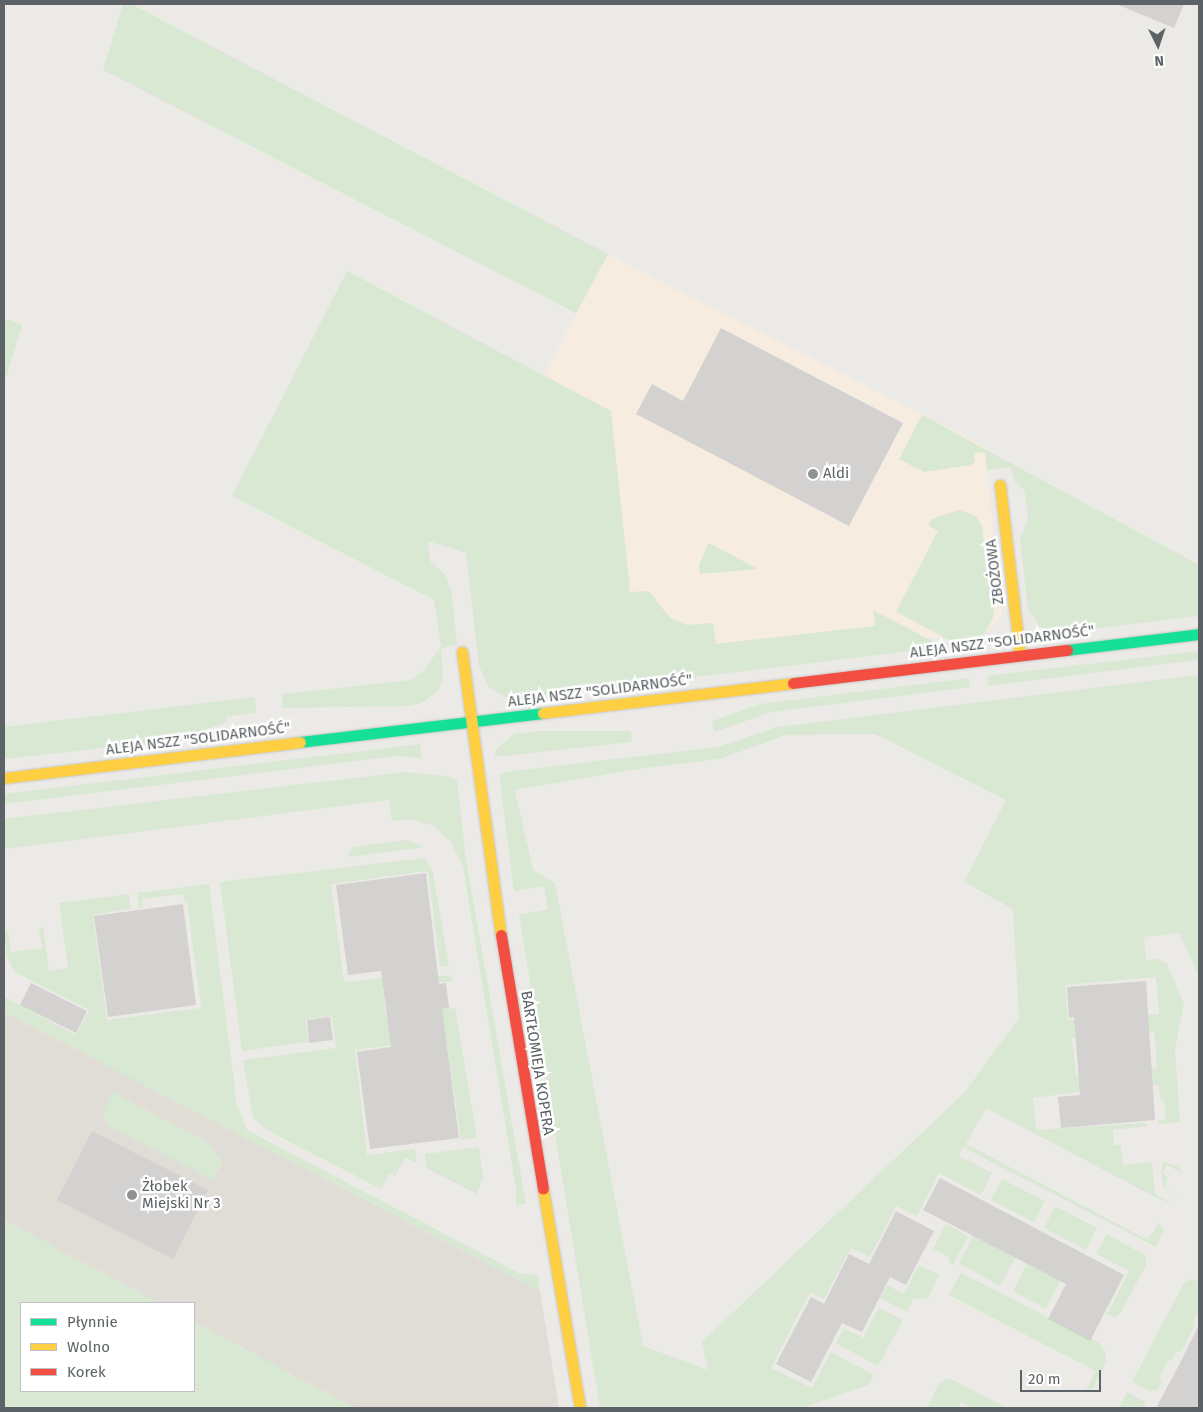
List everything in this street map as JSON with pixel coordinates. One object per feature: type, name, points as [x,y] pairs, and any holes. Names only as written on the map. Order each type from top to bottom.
[{"type":"street","name":"ZBOŻOWA","points":[[1000,485],[1020,655]]},
{"type":"street","name":"ALEJA NSZZ \"SOLIDARNOŚĆ\"","points":[[4,778],[1199,634]]},
{"type":"street","name":"BARTŁOMIEJA KOPERA","points":[[462,652],[496,907],[580,1408]]},
{"type":"shaded area","points":[[608,254],[985,447],[1002,616],[988,631],[639,671],[617,470],[543,378]]},
{"type":"shaded area","points":[[4,1012],[540,1291],[559,1408],[355,1408],[195,1323],[195,1302],[157,1302],[4,1220]]},
{"type":"green space","points":[[123,4],[131,4],[608,254],[576,313],[103,70]]},
{"type":"green space","points":[[347,271],[611,411],[630,592],[649,591],[670,618],[687,625],[713,623],[716,644],[875,626],[873,610],[936,643],[937,648],[518,698],[504,697],[488,686],[479,666],[466,553],[428,541],[430,561],[446,576],[452,595],[457,645],[441,648],[443,677],[439,690],[422,703],[408,706],[283,708],[282,694],[411,680],[423,671],[441,647],[434,600],[232,496]]},
{"type":"green space","points":[[4,318],[22,325],[4,384]]},
{"type":"green space","points":[[922,415],[1199,565],[1199,616],[1060,633],[1041,628],[1028,609],[1020,539],[1028,520],[1025,491],[1015,482],[1011,467],[987,470],[985,452],[974,453],[975,462],[970,465],[924,472],[899,459]]},
{"type":"green space","points":[[959,510],[976,516],[982,526],[994,616],[984,634],[951,641],[896,612],[938,531],[928,525],[932,519]]},
{"type":"green space","points":[[709,543],[758,569],[700,574],[699,564]]},
{"type":"green space","points":[[1199,651],[1199,660],[988,686],[987,676]]},
{"type":"green space","points":[[1199,675],[1199,976],[1179,933],[1144,937],[1146,960],[1158,959],[1167,964],[1184,1004],[1175,1049],[1180,1122],[1158,1124],[1158,1121],[1166,1119],[1164,1099],[1160,1099],[1159,1085],[1152,1085],[1150,1069],[1157,1068],[1154,1032],[1147,1032],[1146,1015],[1159,1014],[1156,977],[1065,985],[1068,1020],[1079,1019],[1081,1037],[1072,1038],[1076,1075],[1084,1075],[1086,1091],[1033,1098],[1036,1130],[1147,1123],[1147,1126],[1113,1130],[1114,1145],[1121,1145],[1123,1165],[1152,1162],[1155,1194],[1176,1205],[1155,1197],[986,1108],[966,1144],[1148,1240],[1158,1223],[1164,1229],[1156,1247],[963,1147],[959,1156],[992,1173],[981,1195],[939,1173],[917,1216],[896,1206],[870,1257],[851,1248],[824,1299],[810,1292],[771,1368],[812,1388],[831,1352],[874,1375],[868,1385],[802,1408],[600,1408],[519,915],[548,909],[544,886],[514,891],[499,775],[504,772],[718,747],[777,727]],"holes":[[[875,734],[1006,800],[964,882],[1013,909],[1019,1018],[965,1092],[702,1342],[708,1370],[643,1346],[555,883],[533,870],[515,790],[631,770],[719,759],[786,735]]]},
{"type":"green space","points":[[969,678],[970,687],[771,712],[714,732],[712,721],[760,704]]},
{"type":"green space","points":[[255,697],[256,712],[226,717],[227,722],[175,740],[4,759],[4,727]]},
{"type":"green space","points":[[539,731],[631,731],[632,742],[494,757],[497,749],[514,734]]},
{"type":"green space","points":[[420,744],[421,758],[397,756],[4,804],[4,794]]},
{"type":"green space","points":[[406,772],[452,777],[457,781],[466,859],[526,1204],[516,1205],[516,1189],[463,867],[451,842],[434,826],[411,819],[392,821],[389,800],[4,849],[4,819]]},
{"type":"green space","points":[[406,840],[425,847],[347,857],[353,847]]},
{"type":"green space","points":[[425,858],[433,873],[449,965],[440,967],[428,871],[331,884],[344,982],[393,977],[394,982],[451,975],[452,981],[383,990],[386,1017],[455,1008],[477,1138],[461,1140],[446,1038],[355,1050],[367,1155],[415,1149],[417,1163],[405,1158],[395,1176],[389,1174],[381,1189],[265,1129],[253,1118],[243,1060],[336,1048],[332,1016],[305,1019],[308,1042],[242,1051],[220,882]]},
{"type":"green space","points":[[209,884],[237,1105],[247,1130],[519,1273],[538,1275],[540,1291],[4,1012],[4,997],[76,1035],[89,1010],[15,972],[7,957],[4,932],[8,931],[11,952],[42,948],[39,928],[43,927],[49,971],[68,968],[59,903],[129,894],[130,909],[93,915],[107,1020],[201,1008],[187,903],[184,902],[183,894],[142,899],[143,908],[139,908],[137,893]]},
{"type":"green space","points":[[113,1092],[207,1142],[223,1162],[213,1180],[111,1128],[102,1114]]},
{"type":"green space","points":[[479,1147],[483,1177],[477,1194],[428,1169],[426,1165],[425,1154]]},
{"type":"green space","points":[[1162,1162],[1177,1166],[1184,1174],[1167,1165],[1162,1174]]},
{"type":"green space","points":[[1162,1174],[1168,1177],[1165,1187],[1187,1201],[1163,1187]]},
{"type":"green space","points":[[1002,1179],[1045,1201],[1034,1222],[991,1200]]},
{"type":"green space","points":[[1055,1206],[1097,1228],[1086,1250],[1044,1228]]},
{"type":"green space","points":[[4,1220],[157,1302],[20,1302],[20,1392],[195,1392],[195,1323],[355,1408],[4,1408]]},
{"type":"green space","points":[[946,1224],[968,1236],[953,1265],[949,1262],[950,1258],[933,1249]]},
{"type":"green space","points":[[1107,1234],[1146,1256],[1146,1265],[1121,1312],[1115,1317],[1107,1314],[1129,1271],[1096,1254]]},
{"type":"green space","points":[[973,1236],[1015,1258],[1000,1286],[959,1263]]},
{"type":"green space","points":[[1027,1264],[1060,1281],[1046,1309],[1013,1291]]},
{"type":"green space","points":[[919,1265],[939,1275],[928,1298],[913,1299],[907,1312],[880,1298],[887,1285],[904,1294]]},
{"type":"green space","points":[[961,1273],[1099,1343],[1105,1352],[1106,1363],[1093,1388],[1086,1390],[1096,1371],[949,1295]]},
{"type":"green space","points":[[1191,1279],[1199,1282],[1199,1311],[1194,1321],[1196,1323],[1181,1352],[1177,1351],[1172,1361],[1169,1359],[1159,1379],[1162,1381],[1157,1391],[1152,1389],[1151,1392],[1132,1382],[1184,1283]]},
{"type":"green space","points":[[879,1308],[903,1320],[878,1366],[836,1343],[844,1328],[863,1338]]},
{"type":"green space","points":[[951,1379],[1007,1408],[972,1408],[961,1402],[958,1408],[927,1408],[940,1382]]},
{"type":"green space","points":[[1127,1392],[1145,1402],[1144,1405],[1148,1408],[1119,1408]]},
{"type":"building","points":[[1116,4],[1184,4],[1174,28]]},
{"type":"building","name":"Aldi","points":[[721,328],[903,423],[849,526],[636,414],[652,384],[683,401]]},
{"type":"building","points":[[426,873],[439,984],[446,983],[449,1008],[442,1009],[459,1138],[370,1149],[357,1052],[391,1047],[381,971],[348,975],[336,885]]},
{"type":"building","points":[[183,904],[196,1005],[108,1017],[94,916]]},
{"type":"building","points":[[1146,981],[1155,1120],[1061,1128],[1058,1097],[1080,1095],[1074,1017],[1069,1018],[1067,987]]},
{"type":"building","points":[[31,983],[87,1011],[76,1033],[20,1005]]},
{"type":"building","points":[[330,1017],[333,1040],[309,1043],[307,1020]]},
{"type":"building","name":"Żłobek Miejski Nr 3","points":[[92,1131],[208,1190],[173,1259],[57,1200]]},
{"type":"building","points":[[940,1178],[1124,1275],[1090,1341],[1048,1319],[1066,1284],[923,1210]]},
{"type":"building","points":[[896,1211],[934,1231],[906,1285],[890,1277],[862,1332],[842,1323],[811,1382],[776,1364],[811,1297],[824,1304],[849,1254],[869,1264]]},
{"type":"building","points":[[1199,1325],[1199,1408],[1156,1408],[1178,1367]]},
{"type":"traffic: fast","points":[[1067,650],[1199,634]]},
{"type":"traffic: fast","points":[[300,742],[543,713]]},
{"type":"traffic: slow","points":[[1000,485],[1020,655]]},
{"type":"traffic: slow","points":[[462,652],[501,935]]},
{"type":"traffic: slow","points":[[543,713],[793,683]]},
{"type":"traffic: slow","points":[[4,778],[300,742]]},
{"type":"traffic: slow","points":[[543,1189],[580,1408]]},
{"type":"traffic: jam","points":[[793,683],[1067,650]]},
{"type":"traffic: jam","points":[[501,935],[543,1189]]},
{"type":"place","name":"Aldi","points":[[813,474]]},
{"type":"place","name":"Żłobek Miejski Nr 3","points":[[132,1195]]}]
